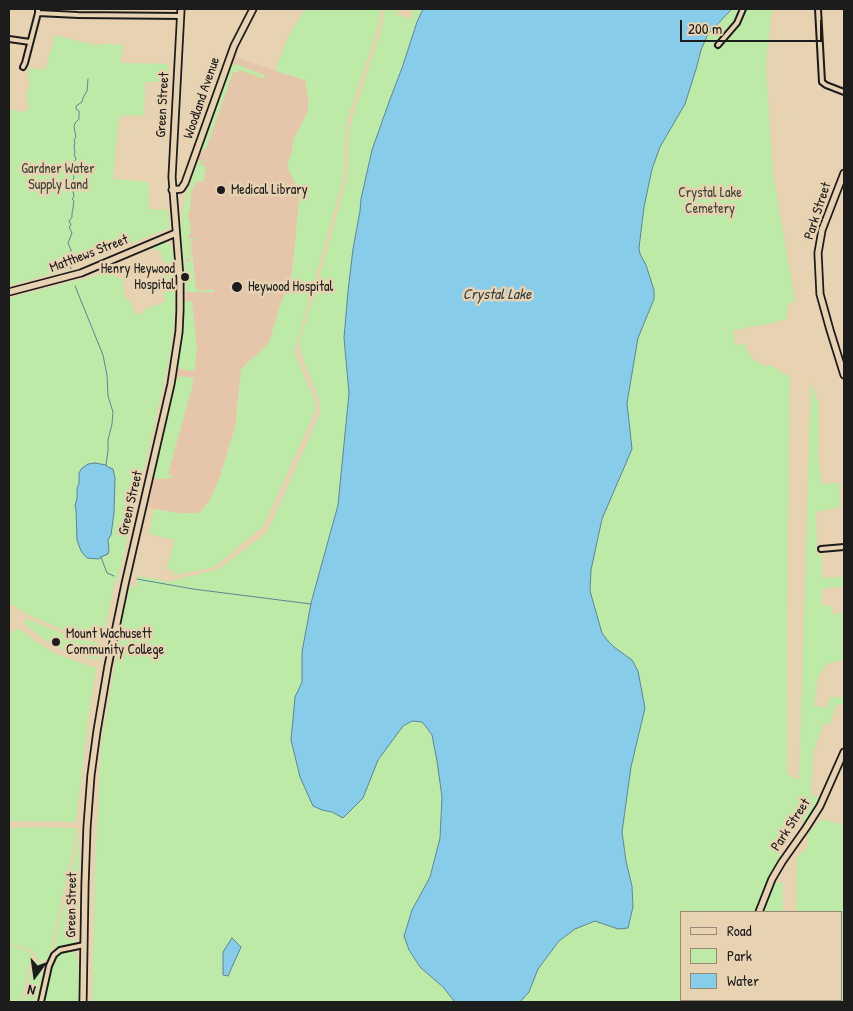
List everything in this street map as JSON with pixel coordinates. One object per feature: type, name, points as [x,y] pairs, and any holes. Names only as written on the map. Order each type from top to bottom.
[{"type":"street","points":[[92,9],[92,15]]},
{"type":"street","name":"Woodland Avenue","points":[[172,190],[180,189],[185,183],[234,46],[253,9]]},
{"type":"street","points":[[718,45],[737,23],[743,9]]},
{"type":"street","points":[[818,9],[822,82],[844,92]]},
{"type":"street","points":[[23,67],[26,63],[38,11],[92,15],[181,12]]},
{"type":"street","name":"Green Street","points":[[83,1002],[87,827],[96,731],[125,584],[171,384],[180,315],[172,190],[172,161],[181,12]]},
{"type":"street","points":[[9,39],[30,42]]},
{"type":"street","name":"Park Street","points":[[844,173],[824,226],[818,253],[820,294],[844,375]]},
{"type":"street","name":"Matthews Street","points":[[9,292],[81,273],[176,233]]},
{"type":"street","points":[[821,549],[844,547]]},
{"type":"street","name":"Park Street","points":[[759,911],[772,879],[820,806],[844,752]]},
{"type":"street","points":[[41,1002],[49,966],[54,955],[60,950],[84,945]]},
{"type":"shaded area","name":"Heywood Hospital","points":[[235,57],[305,80],[309,103],[308,111],[294,139],[287,167],[300,191],[293,265],[290,284],[281,302],[269,343],[241,369],[235,426],[220,477],[210,500],[199,513],[177,513],[148,507],[180,355],[186,291],[183,211],[195,173],[196,163]]},
{"type":"green space","points":[[306,9],[381,9],[377,30],[347,121],[342,183],[295,350],[296,357],[316,404],[316,409],[264,525],[211,568],[173,575],[174,571],[167,569],[175,540],[149,534],[154,509],[177,513],[199,513],[210,500],[220,477],[236,425],[241,369],[269,343],[281,302],[290,284],[300,191],[287,167],[294,139],[308,111],[309,103],[305,80],[275,71],[290,33]]},
{"type":"green space","points":[[385,9],[398,9],[397,15],[410,19],[413,9],[423,9],[372,150],[361,199],[348,291],[344,338],[349,393],[338,505],[311,603],[302,652],[302,682],[295,697],[322,810],[332,812],[363,798],[378,760],[403,726],[412,721],[422,722],[432,735],[442,797],[440,838],[430,877],[412,910],[404,936],[409,950],[420,967],[443,987],[455,1002],[92,1002],[95,872],[101,747],[118,639],[130,586],[136,587],[139,576],[171,582],[219,569],[266,533],[273,520],[320,413],[320,403],[300,350],[300,338],[314,296],[347,179],[349,131],[381,30]]},
{"type":"green space","name":"Crystal Lake Cemetery","points":[[732,9],[772,9],[766,65],[773,174],[795,300],[788,305],[787,319],[733,330],[735,345],[746,344],[746,349],[754,360],[766,367],[768,364],[790,377],[787,774],[799,780],[811,378],[819,403],[818,457],[822,484],[839,483],[840,507],[816,512],[817,555],[822,556],[822,578],[844,577],[844,586],[822,589],[822,606],[832,606],[832,614],[844,613],[844,636],[841,647],[844,648],[844,660],[825,665],[818,678],[814,706],[827,708],[830,697],[844,698],[844,704],[836,705],[830,725],[824,723],[813,753],[811,796],[822,798],[803,825],[801,814],[780,844],[779,858],[761,895],[756,911],[680,911],[680,1001],[750,1002],[520,1002],[529,992],[538,969],[559,941],[575,929],[595,921],[618,929],[633,907],[632,886],[622,832],[631,767],[645,708],[632,660],[614,647],[602,633],[590,591],[591,570],[602,519],[632,449],[626,403],[638,338],[651,307],[654,290],[639,248],[644,207],[652,169],[660,147],[685,104],[701,50],[709,34]]},
{"type":"green space","name":"Gardner Water Supply Land","points":[[55,35],[98,46],[99,44],[116,44],[124,46],[120,63],[168,64],[168,82],[145,82],[144,115],[119,116],[113,179],[149,182],[148,209],[168,210],[169,228],[68,269],[9,286],[9,109],[21,112],[29,109],[26,95],[30,81],[27,75],[29,68],[45,70]]},
{"type":"green space","points":[[236,64],[266,77],[262,78],[239,70],[237,73],[233,72],[206,149],[201,151],[231,66]]},
{"type":"green space","points":[[199,160],[207,162],[202,161],[199,164],[206,167],[203,182],[196,182],[191,193],[188,214],[188,220],[191,223],[191,233],[188,237],[190,258],[184,261],[181,230],[182,211]]},
{"type":"green space","points":[[189,239],[196,240],[191,241],[196,289],[199,289],[199,291],[213,289],[213,292],[186,292],[184,262],[188,262],[191,258]]},
{"type":"green space","points":[[168,243],[172,247],[174,262],[163,263],[161,251],[150,248]]},
{"type":"green space","name":"Mount Wachusett Community College","points":[[174,263],[174,323],[170,355],[119,579],[115,581],[103,638],[59,628],[33,617],[9,603],[9,298],[86,279],[113,268],[117,279],[123,277],[124,294],[126,299],[131,302],[135,314],[144,313],[145,308],[148,307],[149,310],[152,309],[152,306],[165,303],[161,274],[164,274],[163,264]]},
{"type":"green space","points":[[186,301],[192,301],[197,348],[195,369],[192,371],[178,367],[183,327],[183,305]]},
{"type":"green space","points":[[179,376],[194,378],[168,474],[172,478],[157,479],[154,477],[154,474],[175,381]]},
{"type":"green space","points":[[27,619],[61,633],[101,644],[99,660],[80,656],[53,645],[25,625],[24,621]]},
{"type":"green space","points":[[17,629],[56,654],[96,668],[76,822],[9,821],[9,634]]},
{"type":"green space","points":[[821,819],[844,825],[844,1002],[794,1002],[843,1001],[843,911],[796,911],[797,857],[807,848],[808,834]]},
{"type":"green space","points":[[9,828],[74,828],[77,830],[50,954],[45,961],[35,958],[33,950],[9,944]]},
{"type":"green space","points":[[79,832],[77,939],[75,943],[63,945],[53,951],[77,845]]},
{"type":"green space","points":[[778,882],[783,883],[783,911],[763,911],[773,886]]},
{"type":"green space","points":[[9,946],[29,951],[32,955],[21,1002],[9,1002]]},
{"type":"green space","points":[[64,951],[74,952],[77,956],[79,970],[78,1002],[42,1002],[54,959]]},
{"type":"green space","points":[[35,961],[44,965],[36,1002],[23,1002],[33,964]]},
{"type":"water","name":"Crystal Lake","points":[[423,9],[732,9],[708,34],[701,50],[685,104],[660,147],[652,169],[644,207],[639,248],[654,290],[654,299],[638,338],[627,403],[632,449],[602,519],[591,570],[590,591],[602,633],[614,647],[632,660],[638,671],[645,708],[631,767],[622,832],[632,886],[633,907],[628,928],[618,929],[595,921],[575,929],[559,941],[538,969],[529,992],[520,1002],[455,1002],[443,987],[420,967],[409,950],[404,936],[412,910],[430,877],[440,838],[442,797],[437,761],[432,735],[422,722],[412,721],[403,726],[378,760],[363,798],[343,818],[313,806],[300,777],[291,740],[295,697],[302,682],[302,652],[311,603],[338,505],[349,393],[344,338],[353,249],[361,199],[372,150]]},
{"type":"water","points":[[88,464],[106,465],[113,469],[115,478],[114,513],[111,535],[108,540],[109,550],[108,554],[99,559],[87,558],[81,551],[77,540],[75,506],[79,473]]},
{"type":"water","points":[[232,938],[241,947],[228,976],[223,975],[223,952]]},
{"type":"waterway","points":[[71,269],[71,250],[68,243],[72,233],[69,221],[72,217],[74,201],[72,199],[74,197],[73,163],[76,159],[74,154],[74,140],[76,137],[74,127],[79,119],[79,111],[76,109],[76,106],[82,102],[87,91],[88,79]]},
{"type":"waterway","points":[[75,286],[103,355],[107,375],[108,396],[113,412],[106,465]]},
{"type":"waterway","points":[[101,557],[107,573],[114,576]]},
{"type":"waterway","points":[[137,579],[193,589],[311,604]]},
{"type":"place","name":"Medical Library","points":[[221,190]]},
{"type":"place","name":"Henry Heywood Hospital","points":[[185,277]]},
{"type":"place","name":"Heywood Hospital","points":[[237,287]]},
{"type":"place","name":"Mount Wachusett Community College","points":[[56,642]]}]
